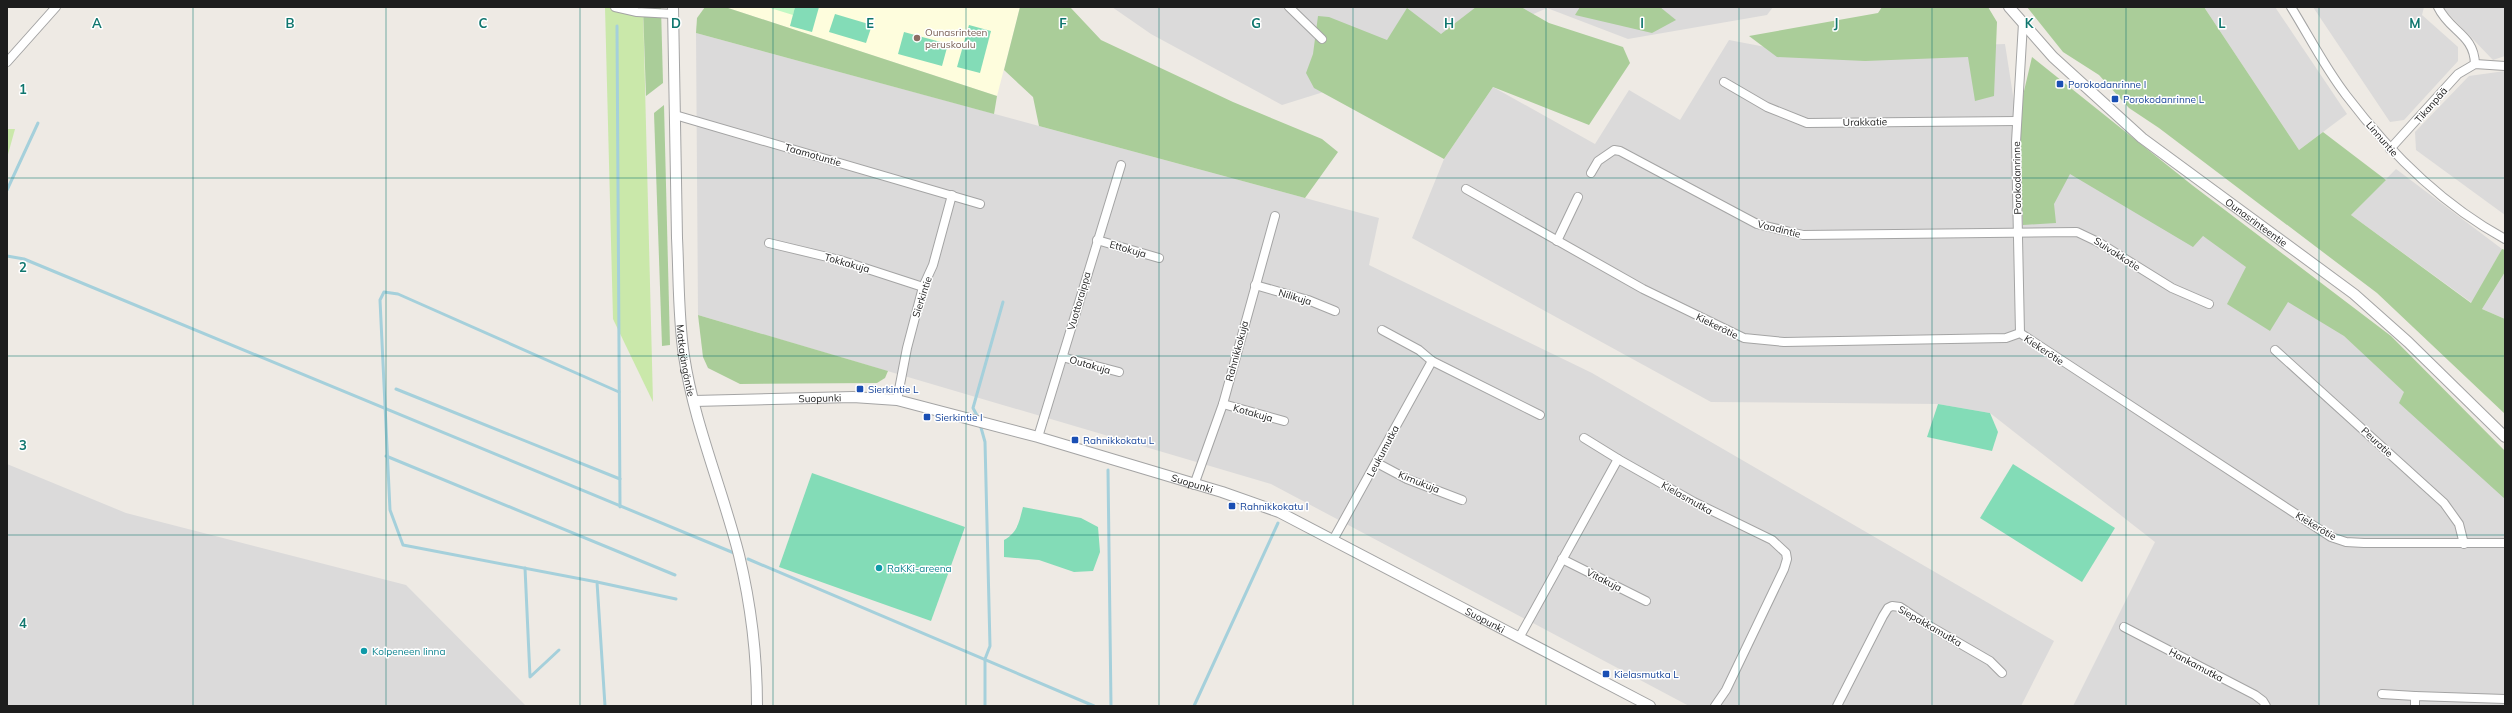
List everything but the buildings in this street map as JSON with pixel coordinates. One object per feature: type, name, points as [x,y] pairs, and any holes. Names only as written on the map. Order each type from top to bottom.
[{"type":"street","points":[[7,62],[56,7]]},
{"type":"street","points":[[615,7],[637,12],[673,11]]},
{"type":"street","points":[[1289,7],[1322,39]]},
{"type":"street","name":"Ounasrinteentie","points":[[2009,7],[2053,57],[2142,138],[2343,286],[2381,318],[2505,438]]},
{"type":"street","name":"Linnuntie","points":[[2291,7],[2345,94],[2390,149],[2429,188],[2483,227],[2505,239]]},
{"type":"street","points":[[2438,7],[2449,24],[2465,38],[2474,51],[2475,64],[2505,66]]},
{"type":"street","name":"Matkajängäntie","points":[[673,11],[680,310],[684,355],[694,401],[739,554],[748,597],[756,659],[757,706]]},
{"type":"street","name":"Porokodanrinne","points":[[2020,334],[2017,121],[2023,23]]},
{"type":"street","name":"Tikanpää","points":[[2390,149],[2458,74],[2475,64]]},
{"type":"street","name":"Urakkatie","points":[[1724,82],[1767,107],[1807,123],[2017,121]]},
{"type":"street","name":"Taamotuntie","points":[[675,115],[980,204]]},
{"type":"street","name":"Vaadintie","points":[[1591,173],[1606,154],[1614,150],[1620,151],[1757,224],[1803,235],[2018,232]]},
{"type":"street","name":"Vuottoraippa","points":[[1038,437],[1121,165]]},
{"type":"street","name":"Kiekerötie","points":[[1466,189],[1643,289],[1719,328],[1754,341],[2006,338],[2020,334],[2332,537],[2352,543],[2505,543]]},
{"type":"street","name":"Sierkintie","points":[[897,400],[906,355],[923,287],[933,265],[952,195]]},
{"type":"street","points":[[1557,240],[1578,197]]},
{"type":"street","name":"Rahnikkokuja","points":[[1194,485],[1222,404],[1274,216]]},
{"type":"street","name":"Suivakkotie","points":[[2018,232],[2070,230],[2086,235],[2172,288],[2209,304]]},
{"type":"street","name":"Ettokuja","points":[[1097,240],[1159,258]]},
{"type":"street","name":"Tokkakuja","points":[[769,243],[840,260],[923,287]]},
{"type":"street","name":"Nilikuja","points":[[1255,285],[1308,300],[1335,311]]},
{"type":"street","points":[[1382,330],[1419,350],[1432,361],[1540,415]]},
{"type":"street","name":"Peuratie","points":[[2276,350],[2444,503],[2459,524],[2464,544]]},
{"type":"street","name":"Outakuja","points":[[1062,357],[1119,372]]},
{"type":"street","name":"Leukumutka","points":[[1333,540],[1377,463],[1432,361]]},
{"type":"street","name":"Suopunki","points":[[694,401],[853,397],[897,400],[1038,437],[1254,502],[1333,540],[1650,706]]},
{"type":"street","name":"Kotakuja","points":[[1222,404],[1284,421]]},
{"type":"street","points":[[1519,638],[1618,459],[1584,438]]},
{"type":"street","name":"Kielasmutka","points":[[1618,459],[1701,506],[1772,540],[1786,553],[1787,559],[1784,570],[1726,690],[1715,706]]},
{"type":"street","name":"Kirnukuja","points":[[1377,463],[1407,479],[1462,500]]},
{"type":"street","name":"Vitakuja","points":[[1562,558],[1646,601]]},
{"type":"street","name":"Siepakkamutka","points":[[1837,706],[1883,616],[1888,608],[1892,606],[1900,607],[1921,622],[1990,661],[2002,673]]},
{"type":"street","name":"Hankamutka","points":[[2124,627],[2254,695],[2263,701],[2266,706]]},
{"type":"street","points":[[2382,694],[2505,699]]},
{"type":"street","points":[[2415,696],[2415,706]]},
{"type":"shaded area","name":"Ounasrinteen peruskoulu","points":[[725,7],[1020,7],[997,96]]},
{"type":"shaded area","points":[[1112,7],[1773,7],[1767,15],[1628,39],[1547,8],[1445,54],[1282,105],[1151,34]]},
{"type":"shaded area","points":[[2204,7],[2275,7],[2347,114],[2299,150]]},
{"type":"shaded area","points":[[2313,7],[2424,7],[2422,15],[2458,47],[2458,61],[2404,120],[2390,122]]},
{"type":"shaded area","points":[[2505,7],[2505,56],[2493,60],[2443,8]]},
{"type":"shaded area","points":[[696,33],[1379,218],[1369,265],[1592,373],[2054,641],[2021,706],[1689,706],[1271,484],[698,315]]},
{"type":"shaded area","points":[[1729,40],[1787,51],[2005,44],[2017,121],[2060,152],[2296,291],[2505,485],[2505,706],[2073,706],[2155,542],[1990,413],[1938,404],[1711,402],[1412,238],[1444,159],[1493,87],[1595,144],[1629,90],[1680,120]]},
{"type":"shaded area","points":[[2505,71],[2505,215],[2416,150],[2415,132],[2469,76]]},
{"type":"shaded area","points":[[2396,169],[2502,249],[2472,303],[2351,215]]},
{"type":"shaded area","points":[[2505,272],[2505,319],[2482,309]]},
{"type":"shaded area","points":[[7,464],[126,513],[406,585],[526,706],[7,706]]},
{"type":"green space","points":[[605,7],[643,7],[653,402],[613,319]]},
{"type":"green space","points":[[643,7],[661,7],[663,83],[646,96]]},
{"type":"green space","points":[[705,7],[725,7],[997,96],[994,114],[696,33],[697,18]]},
{"type":"green space","points":[[767,7],[795,7],[793,15]]},
{"type":"green space","points":[[795,7],[819,7],[812,32],[790,26]]},
{"type":"green space","points":[[1020,7],[1070,7],[1101,40],[1233,102],[1322,139],[1338,152],[1305,198],[1039,126],[1033,97],[1004,70]]},
{"type":"green space","points":[[1476,7],[1521,7],[1549,23],[1623,47],[1630,63],[1589,125],[1493,87],[1444,159],[1314,88],[1306,73],[1313,54],[1318,16],[1329,17],[1387,40],[1407,8],[1441,34]]},
{"type":"green space","points":[[1580,7],[1660,7],[1676,20],[1652,33],[1575,15]]},
{"type":"green space","points":[[1882,7],[1988,7],[1997,22],[1994,96],[1975,101],[1968,57],[1865,61],[1777,57],[1749,36],[1878,13]]},
{"type":"green space","points":[[2027,7],[2204,7],[2299,150],[2323,132],[2386,180],[2351,215],[2471,303],[2502,249],[2505,250],[2505,272],[2482,309],[2505,319],[2505,414],[2377,293],[2159,128],[2129,108],[2099,75],[2063,52]]},
{"type":"green space","points":[[835,14],[872,25],[866,43],[829,32]]},
{"type":"green space","points":[[969,25],[991,31],[980,73],[957,67]]},
{"type":"green space","points":[[904,32],[948,44],[942,66],[898,54]]},
{"type":"green space","points":[[2032,57],[2192,185],[2391,336],[2505,451],[2505,499],[2399,403],[2404,392],[2344,336],[2288,302],[2270,331],[2227,304],[2246,267],[2203,236],[2193,247],[2070,174],[2054,204],[2056,223],[2023,225],[2017,121]]},
{"type":"green space","points":[[664,105],[670,345],[662,346],[654,113]]},
{"type":"green space","points":[[7,129],[15,129],[7,158]]},
{"type":"green space","points":[[698,315],[888,371],[885,378],[877,383],[740,384],[708,368],[703,357]]},
{"type":"green space","points":[[1938,404],[1990,413],[1998,432],[1992,451],[1927,437]]},
{"type":"green space","points":[[2013,464],[2115,528],[2082,582],[1980,518]]},
{"type":"green space","points":[[812,473],[965,527],[931,621],[779,567]]},
{"type":"green space","points":[[1023,507],[1081,518],[1098,527],[1100,552],[1093,571],[1074,572],[1039,560],[1004,557],[1004,540],[1015,530]]},
{"type":"waterway","points":[[617,26],[620,507]]},
{"type":"waterway","points":[[7,190],[38,123]]},
{"type":"waterway","points":[[7,256],[24,259],[734,553]]},
{"type":"waterway","points":[[605,706],[597,582],[403,545],[390,510],[380,300],[384,292],[398,294],[619,392]]},
{"type":"waterway","points":[[979,419],[973,408],[1003,302]]},
{"type":"waterway","points":[[396,389],[620,479]]},
{"type":"waterway","points":[[980,424],[985,442],[990,646],[985,659],[985,706]]},
{"type":"waterway","points":[[386,456],[675,575]]},
{"type":"waterway","points":[[1108,470],[1111,706]]},
{"type":"waterway","points":[[1194,706],[1278,523]]},
{"type":"waterway","points":[[748,559],[1094,706]]},
{"type":"waterway","points":[[525,568],[530,677],[559,650]]},
{"type":"waterway","points":[[597,582],[676,599]]},
{"type":"place","name":"Ounasrinteen peruskoulu","points":[[917,38]]},
{"type":"place","name":"Porokodanrinne I","points":[[2060,84]]},
{"type":"place","name":"Porokodanrinne L","points":[[2115,99]]},
{"type":"place","name":"Sierkintie L","points":[[860,389]]},
{"type":"place","name":"Sierkintie I","points":[[927,417]]},
{"type":"place","name":"Rahnikkokatu L","points":[[1075,440]]},
{"type":"place","name":"Rahnikkokatu I","points":[[1232,506]]},
{"type":"place","name":"RaKKi-areena","points":[[879,568]]},
{"type":"place","name":"Kolpeneen linna","points":[[364,651]]},
{"type":"place","name":"Kielasmutka L","points":[[1606,674]]}]
